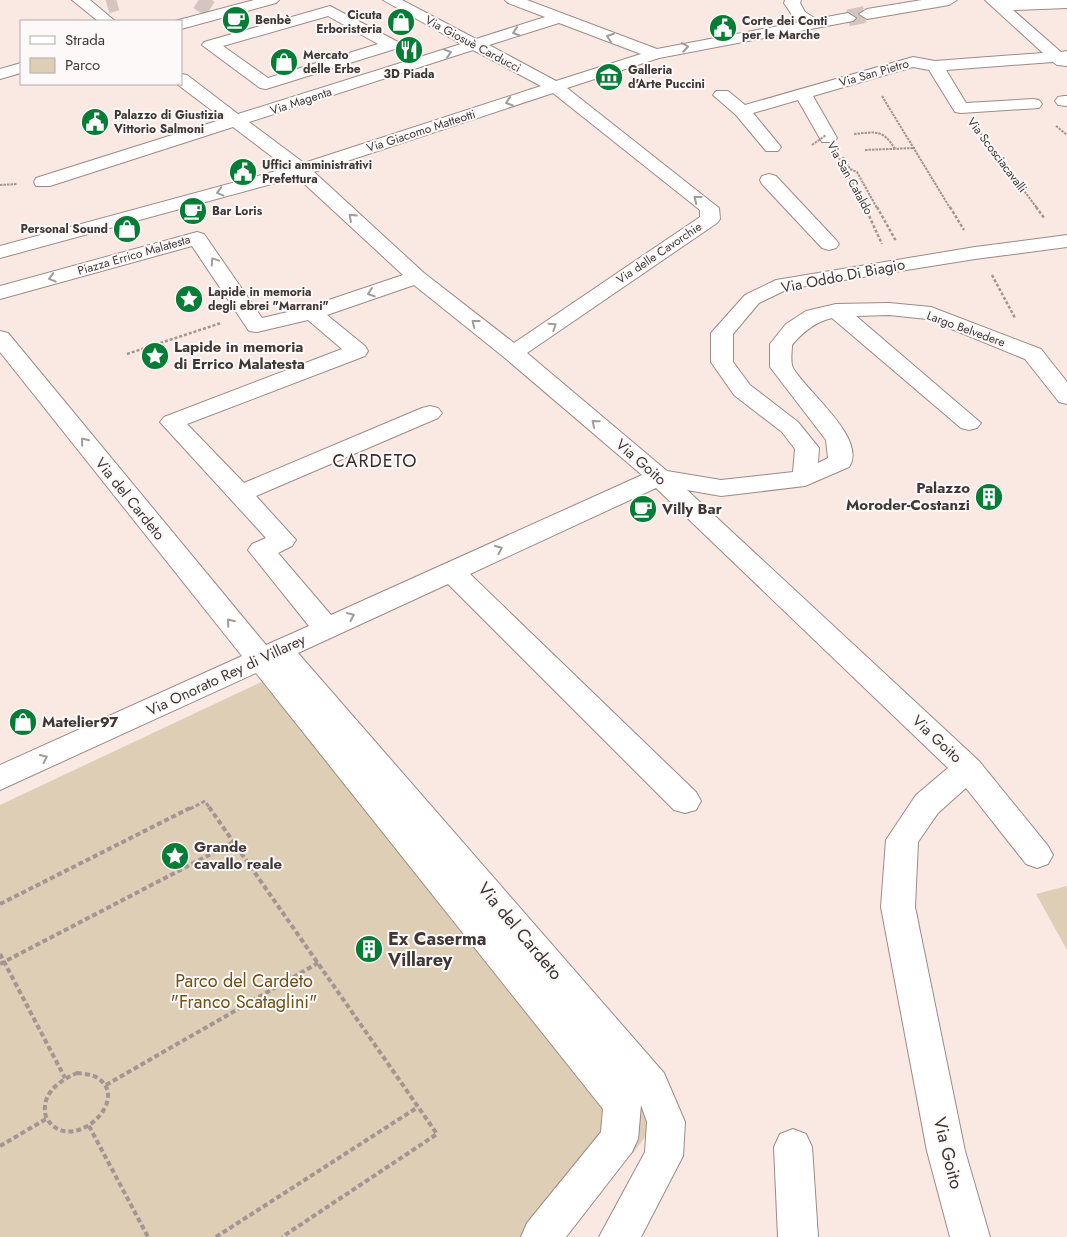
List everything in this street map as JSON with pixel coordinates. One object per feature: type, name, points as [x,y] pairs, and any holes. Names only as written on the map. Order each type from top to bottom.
[{"type":"street","points":[[182,24],[214,12],[241,8],[271,0]]},
{"type":"street","name":"Via Giosuè Carducci","points":[[391,0],[555,87]]},
{"type":"street","points":[[513,0],[656,54]]},
{"type":"street","points":[[793,0],[792,3],[799,15],[814,25]]},
{"type":"street","points":[[867,14],[949,0]]},
{"type":"street","points":[[996,3],[1067,3]]},
{"type":"street","points":[[996,3],[1063,59]]},
{"type":"street","points":[[93,5],[106,20]]},
{"type":"street","points":[[241,8],[274,26]]},
{"type":"street","points":[[330,10],[392,45],[336,62],[266,84],[210,45],[330,10]]},
{"type":"street","name":"Via Magenta","points":[[43,182],[558,18]]},
{"type":"street","name":"Via Giacomo Matteotti","points":[[0,252],[301,170],[656,54],[848,18]]},
{"type":"street","name":"Via San Pietro","points":[[742,111],[913,62],[935,66],[1063,59]]},
{"type":"street","points":[[336,62],[366,80]]},
{"type":"street","name":"Via Scosciacavalli","points":[[935,66],[961,108]]},
{"type":"street","points":[[0,74],[20,68]]},
{"type":"street","name":"Via Goito","points":[[182,81],[301,170],[418,277],[513,353],[659,477],[968,769],[1037,855]]},
{"type":"street","name":"Via delle Cavorchie","points":[[513,353],[710,219],[709,208],[555,87]]},
{"type":"street","name":"Via San Cataldo","points":[[803,94],[829,136]]},
{"type":"street","points":[[722,95],[742,111],[772,147]]},
{"type":"street","points":[[961,108],[1033,104]]},
{"type":"street","points":[[769,180],[829,244]]},
{"type":"street","name":"Piazza Errico Malatesta","points":[[0,293],[198,238],[257,326],[312,313],[418,277]]},
{"type":"street","name":"Via Oddo Di Biagio","points":[[805,478],[807,448],[790,427],[742,390],[722,362],[722,333],[752,298],[783,284],[975,253],[1065,242]]},
{"type":"street","name":"Largo Belvedere","points":[[805,478],[840,462],[838,440],[781,367],[781,344],[794,329],[814,316],[836,310],[889,309],[931,314],[1033,354]]},
{"type":"street","points":[[836,310],[969,423]]},
{"type":"street","points":[[312,313],[358,351],[172,422],[283,540],[261,550],[326,628]]},
{"type":"street","name":"Via del Cardeto","points":[[0,338],[271,655],[651,1085],[666,1122],[664,1156],[619,1237]]},
{"type":"street","points":[[1033,354],[1067,397]]},
{"type":"street","points":[[240,494],[430,413]]},
{"type":"street","points":[[659,477],[721,488],[805,478]]},
{"type":"street","name":"Via Onorato Rey di Villarey","points":[[0,778],[659,477]]},
{"type":"street","points":[[451,571],[685,801]]},
{"type":"street","points":[[271,655],[622,1104],[619,1139],[541,1237]]},
{"type":"street","name":"Via Goito","points":[[968,769],[927,804],[902,840],[898,907],[946,1151],[970,1237]]},
{"type":"street","points":[[793,1147],[798,1237]]},
{"type":"path","points":[[868,74],[957,216],[975,253],[1003,292],[1033,354]]},
{"type":"path","name":"Via Scosciacavalli","points":[[961,108],[1065,242]]},
{"type":"path","points":[[851,134],[877,132],[887,136],[895,149]]},
{"type":"path","points":[[812,146],[829,136]]},
{"type":"path","name":"Via San Cataldo","points":[[829,136],[898,265]]},
{"type":"path","points":[[864,150],[914,148]]},
{"type":"path","points":[[840,151],[850,169],[857,172],[898,265]]},
{"type":"path","points":[[127,354],[227,321]]},
{"type":"path","points":[[0,904],[205,801],[437,1134],[282,1237]]},
{"type":"path","points":[[2,963],[234,842]]},
{"type":"path","points":[[0,954],[2,963],[65,1078]]},
{"type":"path","points":[[106,1085],[318,963]]},
{"type":"path","points":[[77,1073],[90,1073],[100,1078],[106,1085],[109,1096],[107,1107],[100,1118],[90,1126],[76,1131],[65,1132],[54,1127],[46,1119],[44,1107],[47,1095],[65,1078],[77,1073]]},
{"type":"path","points":[[216,1237],[418,1107]]},
{"type":"path","points":[[0,1146],[46,1119]]},
{"type":"path","points":[[90,1126],[148,1237]]},
{"type":"green space","name":"Parco del Cardeto \"Franco Scataglini\"","points":[[291,668],[650,1093],[653,1126],[634,1152],[602,1183],[559,1237],[0,1237],[0,805]]},
{"type":"green space","points":[[1067,886],[1067,950],[1036,894]]},
{"type":"tunnel","points":[[198,1],[210,9]]},
{"type":"tunnel","points":[[107,5],[117,2]]},
{"type":"tunnel","points":[[848,18],[867,14]]},
{"type":"place","name":"Benbè","points":[[236,20]]},
{"type":"place","name":"Cicuta Erboristeria","points":[[401,22]]},
{"type":"place","name":"Corte dei Conti per le Marche","points":[[723,28]]},
{"type":"place","name":"3D Piada","points":[[409,50]]},
{"type":"place","name":"Mercato delle Erbe","points":[[284,62]]},
{"type":"place","name":"Galleria d'Arte Puccini","points":[[609,77]]},
{"type":"place","name":"Palazzo di Giustizia Vittorio Salmoni","points":[[95,122]]},
{"type":"place","name":"Uffici amministrativi Prefettura","points":[[243,172]]},
{"type":"place","name":"Bar Loris","points":[[193,211]]},
{"type":"place","name":"Personal Sound","points":[[127,229]]},
{"type":"place","name":"Lapide in memoria degli ebrei \"Marrani\"","points":[[189,299]]},
{"type":"place","name":"Lapide in memoria di Errico Malatesta","points":[[155,356]]},
{"type":"place","name":"Palazzo Moroder-Costanzi","points":[[989,497]]},
{"type":"place","name":"Villy Bar","points":[[643,509]]},
{"type":"place","name":"Matelier97","points":[[23,722]]},
{"type":"place","name":"Grande cavallo reale","points":[[175,856]]},
{"type":"place","name":"Ex Caserma Villarey","points":[[369,949]]},
{"type":"district","name":"CARDETO","points":[[375,461]]}]
